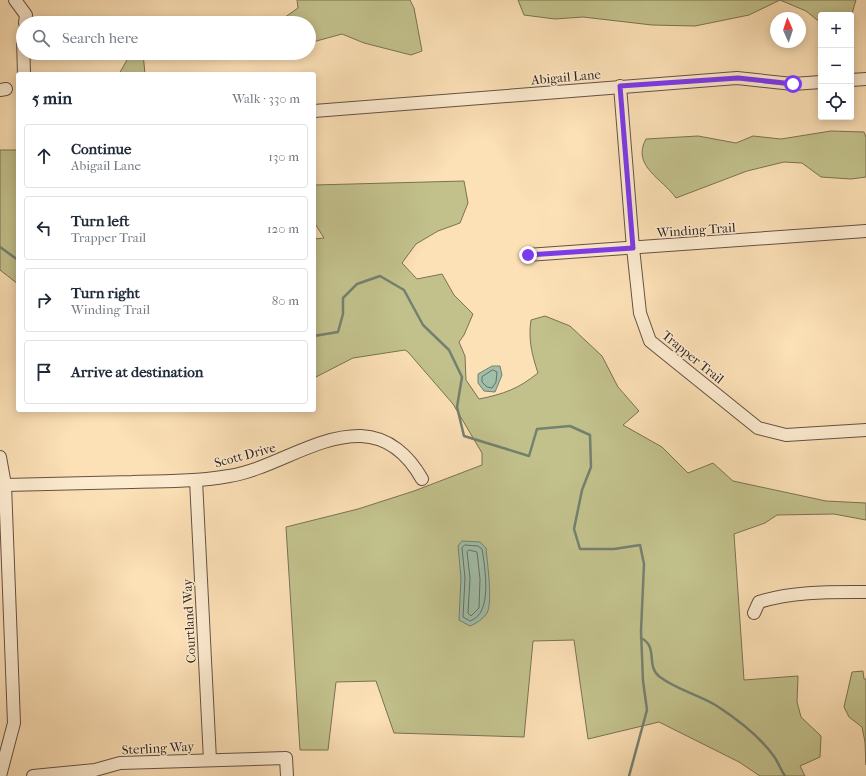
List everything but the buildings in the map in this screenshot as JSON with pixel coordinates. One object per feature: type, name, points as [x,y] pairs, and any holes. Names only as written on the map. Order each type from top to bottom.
[{"type":"street","points":[[15,0],[26,16]]},
{"type":"street","points":[[24,60],[24,72]]},
{"type":"street","name":"Abigail Lane","points":[[316,111],[738,78],[793,84],[818,82]]},
{"type":"street","points":[[854,80],[866,80]]},
{"type":"street","name":"Trapper Trail","points":[[620,86],[633,248],[640,313],[650,341],[758,428],[786,435],[866,430]]},
{"type":"street","name":"Winding Trail","points":[[528,255],[866,231]]},
{"type":"street","name":"Scott Drive","points":[[5,485],[196,480],[230,476],[278,461],[334,438],[362,436],[380,440],[400,450],[413,462],[422,479]]},
{"type":"street","points":[[0,457],[5,485],[4,532],[14,722],[0,776]]},
{"type":"street","name":"Courtland Way","points":[[196,480],[210,760]]},
{"type":"street","points":[[754,613],[759,602],[791,595],[866,592]]},
{"type":"street","name":"Sterling Way","points":[[33,776],[95,770],[120,763],[286,758],[287,776]]},
{"type":"shaded area","points":[[297,0],[410,0],[414,8],[422,51],[411,55],[364,43],[342,34],[316,41],[316,16],[287,16],[298,8]]},
{"type":"shaded area","points":[[518,0],[780,0],[749,15],[695,26],[652,25],[583,17],[555,19],[524,15]]},
{"type":"shaded area","points":[[780,0],[856,0],[852,12],[818,12],[818,21],[806,11]]},
{"type":"shaded area","points":[[127,60],[144,60],[145,72],[120,72]]},
{"type":"shaded area","points":[[831,131],[864,132],[866,137],[866,177],[851,179],[821,177],[802,163],[784,162],[747,171],[676,198],[645,165],[642,149],[646,139],[698,136],[736,143],[753,136],[781,139]]},
{"type":"shaded area","points":[[0,150],[16,150],[16,282],[0,270]]},
{"type":"shaded area","points":[[464,181],[468,203],[460,223],[438,231],[416,244],[402,263],[417,279],[442,274],[454,295],[473,314],[464,335],[459,342],[465,356],[466,380],[479,399],[510,390],[524,383],[538,373],[531,347],[531,320],[545,316],[570,326],[602,356],[618,387],[639,411],[623,425],[662,447],[688,473],[713,463],[733,481],[826,501],[866,503],[866,520],[834,514],[777,515],[765,523],[734,534],[744,680],[798,676],[797,702],[801,717],[821,736],[820,757],[800,766],[805,776],[760,776],[739,762],[659,722],[588,739],[574,640],[533,641],[524,737],[394,733],[376,681],[336,682],[328,750],[300,750],[286,527],[358,509],[414,491],[482,465],[482,453],[453,404],[405,350],[353,358],[316,377],[316,239],[324,238],[316,225],[316,185]]},
{"type":"shaded area","points":[[863,671],[864,679],[866,679],[866,765],[865,742],[862,727],[849,717],[844,707],[852,672]]},
{"type":"water","points":[[492,366],[500,366],[502,375],[495,392],[484,391],[478,383],[478,374]]},
{"type":"water","points":[[462,541],[480,542],[486,548],[490,591],[489,607],[487,613],[480,621],[470,626],[459,620],[461,578],[458,546]]},
{"type":"waterway","points":[[0,247],[16,259]]},
{"type":"waterway","points":[[316,336],[338,332],[343,314],[343,298],[357,284],[380,276],[404,290],[423,325],[449,350],[462,377],[457,407],[464,436],[529,456],[537,429],[570,426],[590,435],[591,467],[582,490],[574,529],[580,549],[614,549],[640,545],[644,564],[641,631],[643,681],[647,710],[629,776]]},
{"type":"waterway","points":[[641,638],[649,646],[653,668],[660,677],[667,682],[710,702],[740,722],[775,757],[785,776]]},
{"type":"route","points":[[528,255],[633,248],[620,86],[738,78],[793,84]]}]
